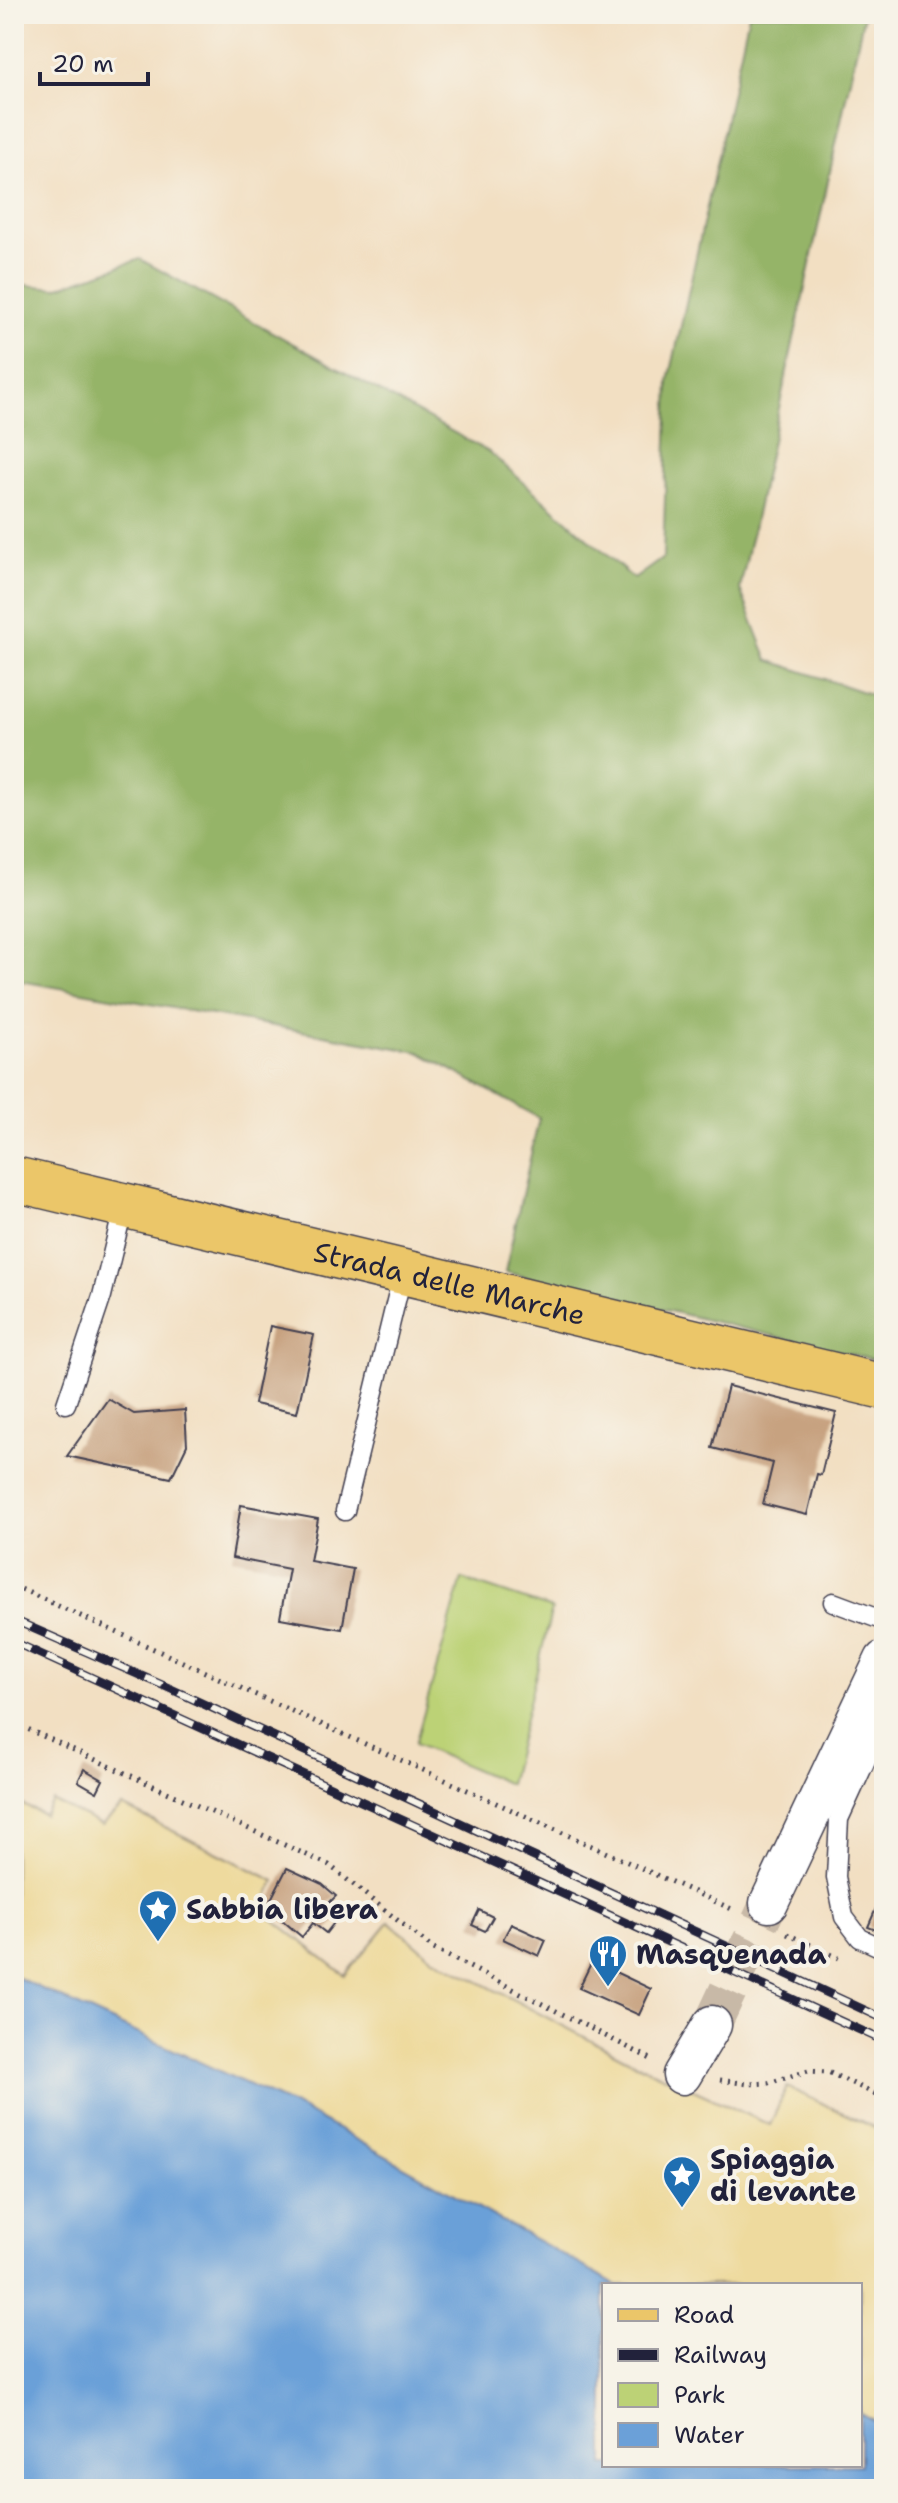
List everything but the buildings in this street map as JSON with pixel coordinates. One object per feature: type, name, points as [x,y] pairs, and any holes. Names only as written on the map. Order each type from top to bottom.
[{"type":"main road","name":"Strada delle Marche","points":[[14,1179],[884,1387]]},
{"type":"street","points":[[763,1915],[884,1660]]},
{"type":"street","points":[[682,2075],[712,2025]]},
{"type":"lane","points":[[66,1404],[102,1296],[124,1205]]},
{"type":"lane","points":[[345,1511],[403,1272]]},
{"type":"lane","points":[[833,1602],[884,1621]]},
{"type":"lane","points":[[884,1721],[839,1819],[836,1877],[844,1917],[860,1938],[884,1949]]},
{"type":"path","points":[[14,1586],[763,1915],[840,1958]]},
{"type":"path","points":[[14,1723],[329,1865],[432,1948],[682,2075],[748,2084],[768,2083],[808,2071],[828,2072],[884,2098]]},
{"type":"green space","points":[[749,14],[864,14],[740,589],[768,660],[884,699],[884,1362],[505,1272],[539,1118],[419,1052],[21,981],[14,991],[14,284],[56,288],[140,259],[489,452],[634,579],[663,558],[669,381]]},
{"type":"green space","points":[[462,1579],[552,1609],[509,1784],[415,1744]]},
{"type":"sand","name":"Spiaggia di levante","points":[[14,1801],[44,1815],[52,1801],[102,1825],[122,1806],[275,1881],[261,1910],[345,1975],[389,1922],[430,1956],[628,2060],[770,2125],[787,2087],[884,2132],[884,2426],[862,2415],[862,2283],[613,2283],[301,2109],[14,1976]]},
{"type":"water","points":[[14,1976],[301,2109],[613,2283],[602,2283],[602,2467],[862,2467],[862,2415],[884,2426],[884,2489],[14,2489]]},
{"type":"tunnel","points":[[712,2025],[769,1903]]},
{"type":"railway","points":[[14,1620],[169,1688],[884,2019]]},
{"type":"railway","points":[[14,1642],[884,2041]]},
{"type":"place","name":"Sabbia libera","points":[[158,1943]]},
{"type":"place","name":"Masquenada","points":[[608,1988]]},
{"type":"place","name":"Spiaggia di levante","points":[[682,2209]]}]
